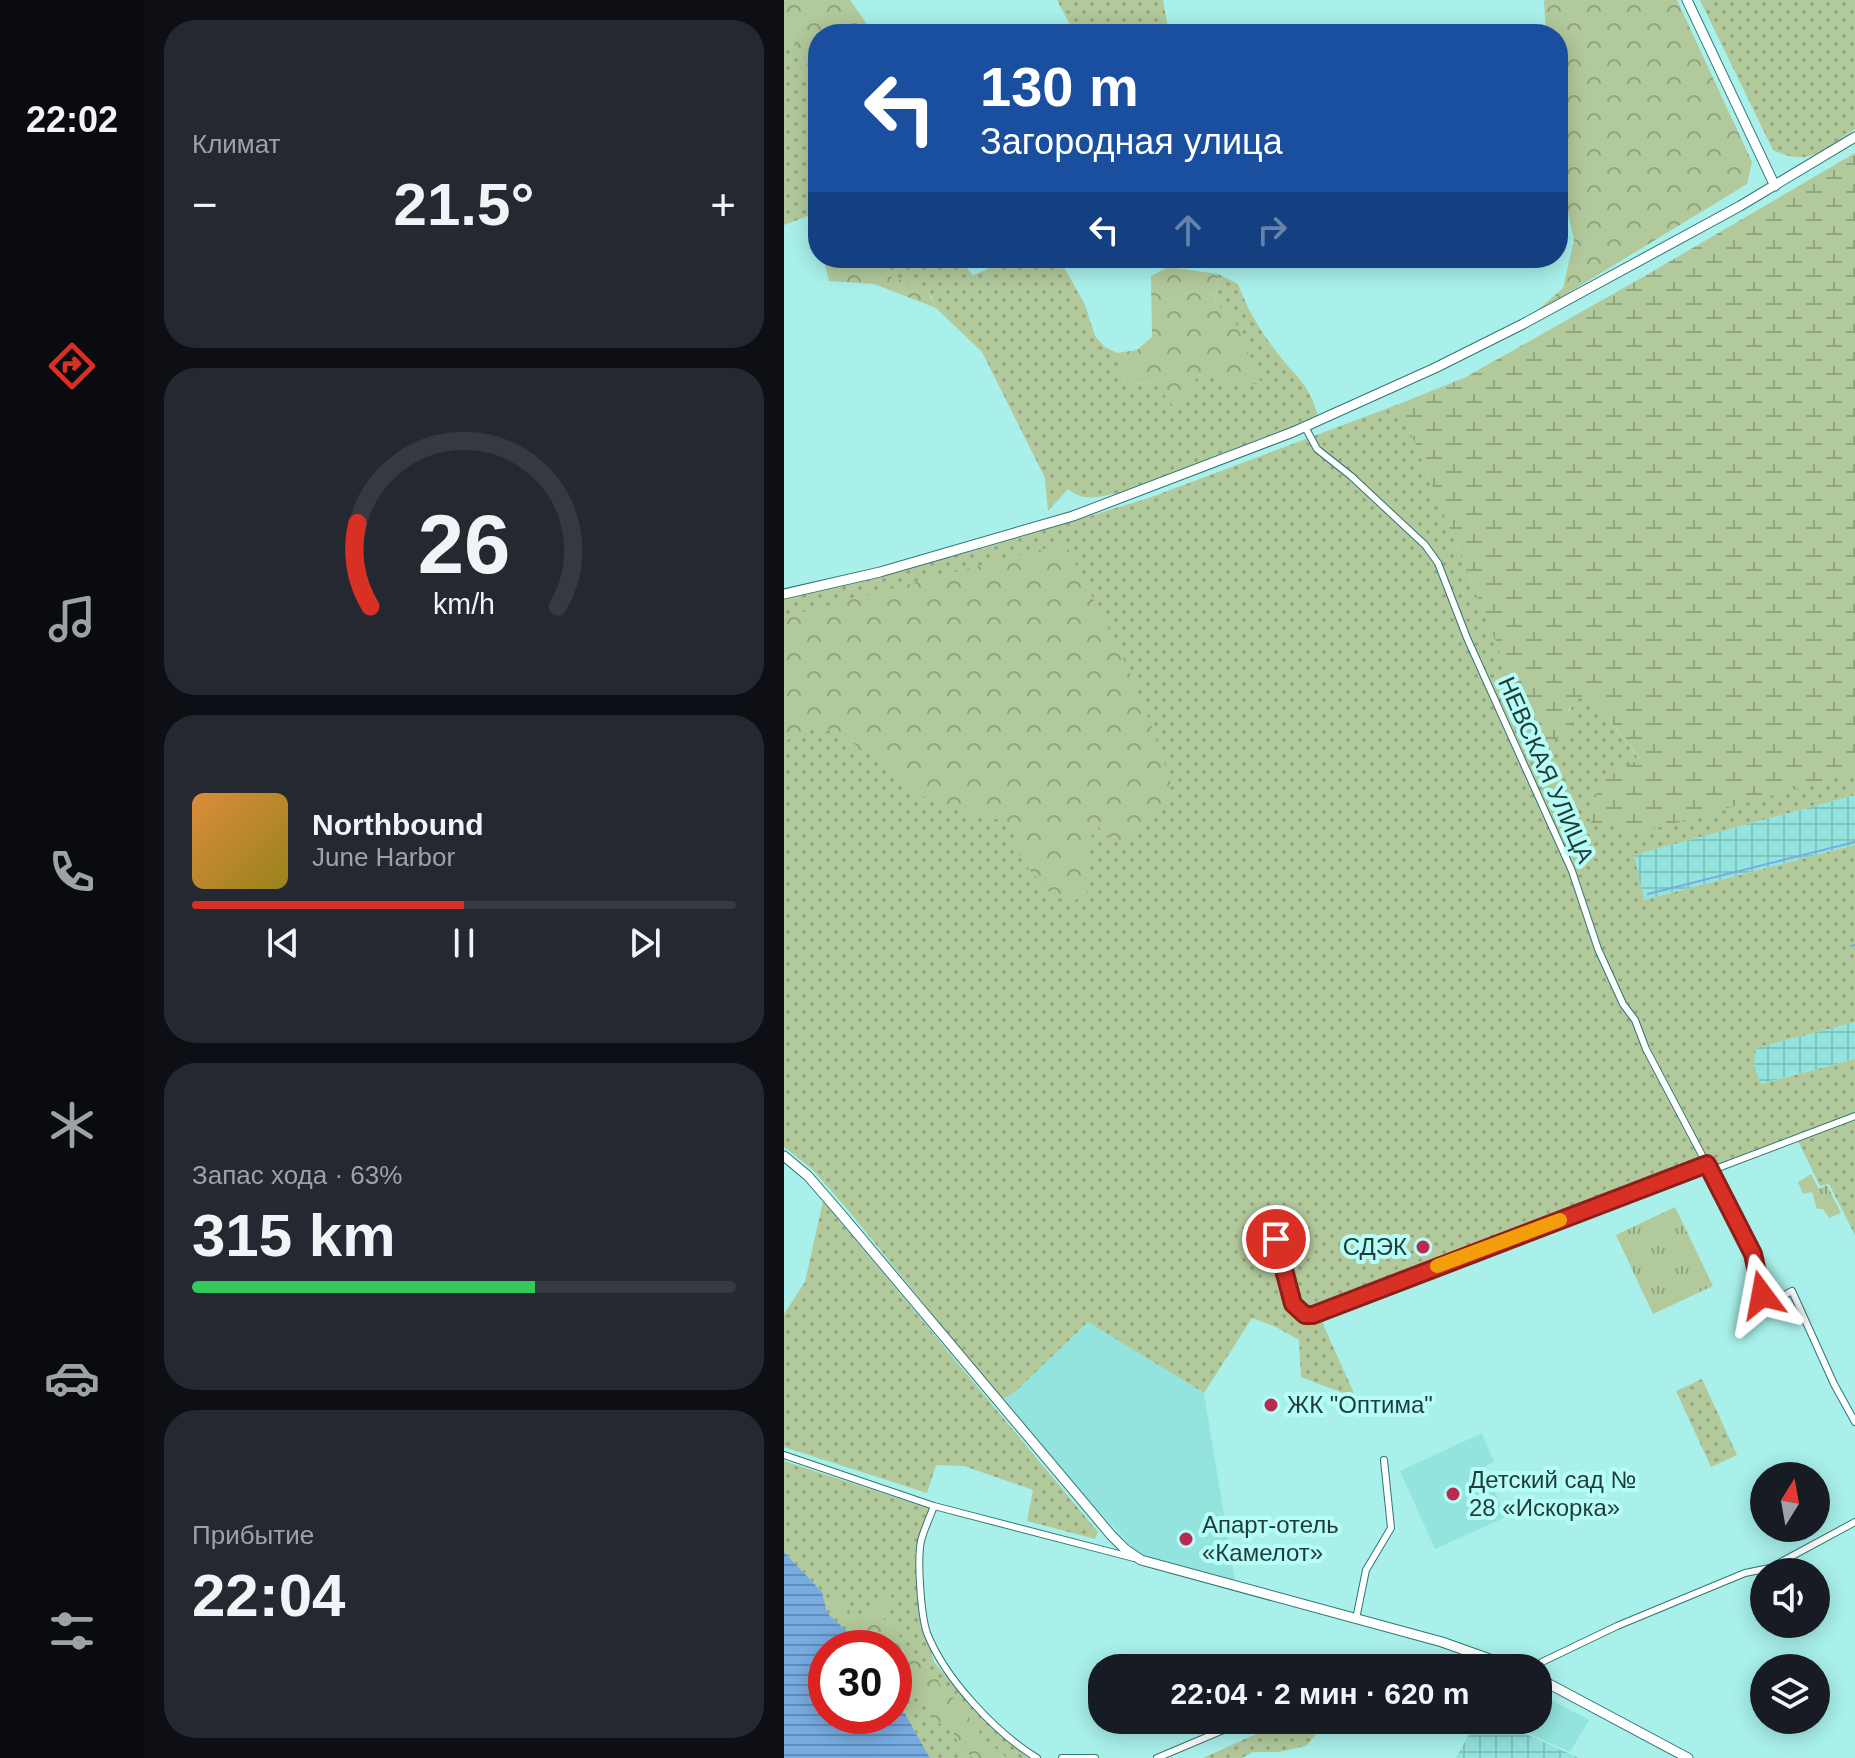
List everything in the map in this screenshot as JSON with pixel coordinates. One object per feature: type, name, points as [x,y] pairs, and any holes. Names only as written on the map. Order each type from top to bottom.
[{"type":"street","points":[[1687,0],[1775,186]]},
{"type":"street","points":[[784,594],[880,572],[1073,516],[1305,427],[1523,324],[1775,186],[1855,137]]},
{"type":"street","name":"НЕВСКАЯ УЛИЦА","points":[[1305,427],[1317,449],[1351,476],[1425,545],[1438,563],[1467,638],[1572,871],[1598,949],[1623,1004],[1635,1020],[1646,1049],[1753,1254],[1766,1305],[1792,1291],[1834,1384],[1855,1422]]},
{"type":"street","points":[[1276,1239],[1293,1304],[1305,1315],[1313,1315],[1709,1167],[1855,1116]]},
{"type":"street","points":[[784,1156],[808,1176],[841,1214],[1111,1535],[1141,1560]]},
{"type":"street","points":[[784,1455],[934,1506],[1478,1654]]},
{"type":"street","points":[[1356,1619],[1366,1570],[1391,1528],[1384,1460]]},
{"type":"street","points":[[934,1506],[921,1539],[919,1564],[926,1631],[949,1671],[981,1710],[1017,1745],[1037,1758]]},
{"type":"street","points":[[1552,1657],[1617,1626],[1745,1573],[1770,1568],[1855,1522]]},
{"type":"street","points":[[1100,1549],[1111,1535]]},
{"type":"street","points":[[1552,1685],[1688,1758]]},
{"type":"street","points":[[1157,1758],[1214,1734]]},
{"type":"street","points":[[1062,1758],[1095,1758]]},
{"type":"shaded area","points":[[1855,795],[1855,845],[1643,900],[1634,855]]},
{"type":"shaded area","points":[[1855,1022],[1855,1059],[1760,1084],[1754,1066],[1756,1048]]},
{"type":"shaded area","points":[[1088,1322],[1204,1393],[1235,1580],[1138,1553],[1058,1468],[1002,1400],[1015,1392]]},
{"type":"shaded area","name":"Детский сад № 28 «Искорка»","points":[[1482,1433],[1494,1462],[1484,1467],[1506,1517],[1435,1549],[1400,1471]]},
{"type":"shaded area","points":[[784,1552],[822,1592],[827,1613],[845,1630],[808,1630],[808,1734],[912,1734],[912,1726],[930,1758],[784,1758]]},
{"type":"shaded area","points":[[1552,1700],[1589,1720],[1570,1752],[1530,1734],[1552,1734]]},
{"type":"shaded area","points":[[1469,1734],[1526,1734],[1579,1758],[1456,1758]]},
{"type":"green space","points":[[784,0],[850,0],[867,24],[808,24],[808,84],[800,80],[803,65],[795,40],[784,37]]},
{"type":"green space","points":[[1057,0],[1163,0],[1167,24],[1070,24]]},
{"type":"green space","points":[[1544,0],[1677,0],[1752,162],[1747,184],[1532,315],[1563,288],[1574,240],[1568,214],[1568,24],[1545,24]]},
{"type":"green space","points":[[1700,0],[1855,0],[1855,129],[1807,157],[1773,150]]},
{"type":"green space","points":[[786,35],[795,40],[803,65],[800,80],[808,84],[808,216],[784,225]]},
{"type":"green space","points":[[1855,153],[1855,772],[1632,835],[1610,823],[1591,823],[1599,781],[1640,759],[1593,699],[1579,698],[1568,710],[1572,730],[1542,747],[1524,711],[1399,404],[1466,377]]},
{"type":"green space","points":[[826,268],[889,268],[887,275],[922,289],[936,308],[874,284],[829,281]]},
{"type":"green space","points":[[889,268],[967,268],[973,275],[991,268],[1065,268],[1085,305],[1095,336],[1105,347],[1117,353],[1125,383],[1155,384],[1190,393],[1197,376],[1213,373],[1232,384],[1261,384],[1215,303],[1218,274],[1238,284],[1264,334],[1311,396],[1318,417],[1118,493],[1085,497],[1068,489],[1048,511],[1045,478],[982,352],[936,308],[931,296],[887,275]]},
{"type":"green space","points":[[1166,268],[1218,274],[1215,303],[1233,317],[1262,385],[1229,383],[1211,375],[1197,376],[1190,393],[1176,409],[1155,384],[1125,383],[1117,353],[1137,350],[1152,337],[1151,276]]},
{"type":"green space","points":[[1399,404],[1524,711],[1542,747],[1579,697],[1593,699],[1640,760],[1855,766],[1855,795],[1634,855],[1644,900],[1855,845],[1855,1022],[1756,1048],[1754,1066],[1761,1084],[1855,1059],[1855,1235],[1829,1184],[1820,1186],[1798,1141],[1578,1216],[1322,1322],[1358,1402],[1352,1402],[1343,1393],[1301,1377],[1299,1340],[1252,1318],[1204,1393],[1088,1322],[1015,1392],[1002,1400],[848,1210],[812,1169],[784,1147],[784,598],[981,549],[1149,498]]},
{"type":"green space","points":[[1065,543],[1130,674],[1170,781],[1168,793],[1159,809],[1125,841],[1108,837],[1095,823],[1086,857],[1088,893],[1072,902],[1053,896],[1028,868],[1018,852],[1015,833],[1001,820],[964,813],[907,790],[881,762],[835,731],[816,725],[784,742],[784,617]]},
{"type":"green space","points":[[1811,1174],[1819,1189],[1827,1185],[1841,1213],[1829,1218],[1823,1209],[1817,1209],[1812,1192],[1803,1194],[1798,1182]]},
{"type":"green space","points":[[823,1201],[1098,1532],[1095,1539],[1027,1521],[1033,1490],[964,1466],[936,1465],[927,1493],[784,1447],[784,1314],[805,1282]]},
{"type":"green space","points":[[1675,1207],[1713,1286],[1653,1314],[1616,1235]]},
{"type":"green space","points":[[1702,1379],[1737,1455],[1711,1467],[1676,1391]]},
{"type":"green space","points":[[784,1461],[931,1509],[915,1554],[922,1620],[934,1662],[975,1710],[1028,1758],[930,1758],[912,1726],[912,1630],[845,1630],[826,1613],[822,1592],[784,1552]]},
{"type":"green space","points":[[887,1591],[891,1594],[891,1603],[882,1618],[896,1630],[854,1630],[832,1604],[840,1600],[853,1614],[865,1619],[874,1604],[878,1607]]},
{"type":"green space","points":[[912,1651],[935,1673],[940,1685],[960,1705],[984,1739],[1007,1758],[973,1758],[959,1745],[953,1732],[933,1719],[917,1690],[912,1687]]},
{"type":"green space","points":[[1256,1734],[1316,1734],[1306,1746],[1278,1752],[1253,1752],[1242,1758],[1203,1758]]},
{"type":"waterway","points":[[1648,894],[1855,842]]},
{"type":"waterway","points":[[1851,946],[1855,945]]},
{"type":"slow traffic","points":[[1437,1266],[1560,1220]]},
{"type":"place","name":"СДЭК","points":[[1423,1247]]},
{"type":"place","name":"ЖК \"Оптима\"","points":[[1271,1405]]},
{"type":"place","name":"Детский сад № 28 «Искорка»","points":[[1453,1494]]},
{"type":"place","name":"Апарт-отель «Камелот»","points":[[1186,1539]]},
{"type":"route","points":[[1276,1239],[1295,1309],[1305,1315],[1313,1315],[1707,1164],[1753,1254],[1762,1295]]}]
